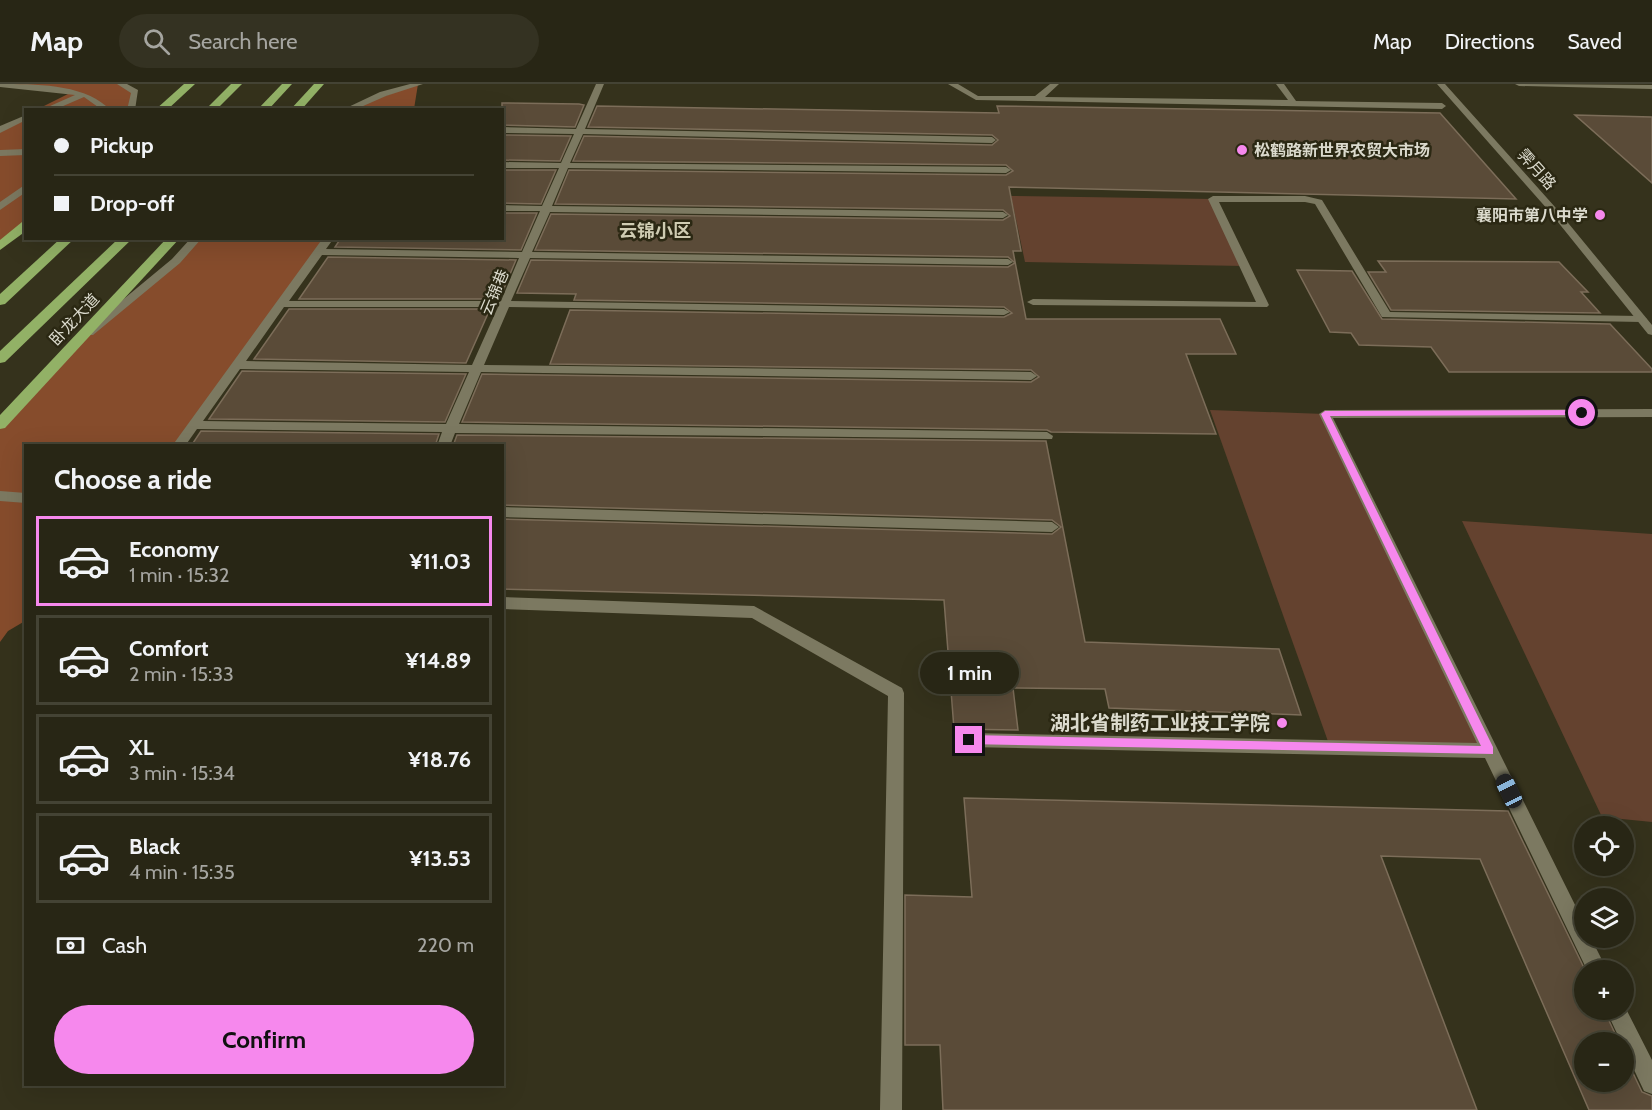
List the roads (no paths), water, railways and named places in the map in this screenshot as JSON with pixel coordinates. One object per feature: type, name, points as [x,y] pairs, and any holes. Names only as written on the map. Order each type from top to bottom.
[{"type":"highway","points":[[162,108],[190,84]]},
{"type":"highway","points":[[211,108],[230,84]]},
{"type":"highway","points":[[211,108],[237,84]]},
{"type":"highway","points":[[264,108],[287,84]]},
{"type":"highway","points":[[297,108],[319,84]]},
{"type":"highway","points":[[0,246],[24,227]]},
{"type":"highway","points":[[0,301],[67,240]]},
{"type":"highway","points":[[0,359],[125,240]]},
{"type":"highway","name":"卧龙大道","points":[[0,424],[172,240]]},
{"type":"street","points":[[121,84],[135,92],[131,108]]},
{"type":"street","points":[[351,108],[383,94],[418,84]]},
{"type":"street","name":"云锦巷","points":[[444,444],[600,84]]},
{"type":"street","points":[[952,84],[976,98],[1442,106]]},
{"type":"street","points":[[1037,99],[1055,84]]},
{"type":"street","points":[[1280,84],[1294,103]]},
{"type":"street","name":"霁月路","points":[[1441,84],[1552,209],[1652,332]]},
{"type":"street","points":[[1519,84],[1652,87]]},
{"type":"street","points":[[0,85],[85,94],[102,106],[102,108]]},
{"type":"street","points":[[50,108],[85,94]]},
{"type":"street","points":[[0,117],[23,118]]},
{"type":"street","points":[[0,130],[23,118]]},
{"type":"street","points":[[504,130],[992,140]]},
{"type":"street","points":[[0,153],[24,152]]},
{"type":"street","points":[[504,165],[1006,170]]},
{"type":"street","points":[[0,207],[24,189]]},
{"type":"street","points":[[1034,302],[1263,305],[1213,199],[1305,199],[1319,202],[1386,315],[1641,318]]},
{"type":"street","points":[[504,208],[1003,215]]},
{"type":"street","points":[[72,347],[176,261],[195,240]]},
{"type":"street","points":[[179,444],[328,240]]},
{"type":"street","points":[[319,252],[1008,262]]},
{"type":"street","points":[[281,304],[505,304],[1004,312]]},
{"type":"street","points":[[238,365],[1031,376]]},
{"type":"street","points":[[1592,960],[1325,414],[1652,413]]},
{"type":"street","points":[[193,425],[1047,436]]},
{"type":"street","points":[[0,496],[24,498]]},
{"type":"street","points":[[504,512],[1052,527]]},
{"type":"street","points":[[504,603],[754,612],[896,693],[891,1110]]},
{"type":"street","points":[[969,740],[1490,751]]},
{"type":"street","points":[[1621,1020],[1652,1083]]},
{"type":"place","name":"松鹤路新世界农贸大市场","points":[[1242,150]]},
{"type":"place","name":"襄阳市第八中学","points":[[1600,215]]},
{"type":"place","name":"湖北省制药工业技工学院","points":[[1282,723]]},
{"type":"district","name":"云锦小区","points":[[655,231]]}]
